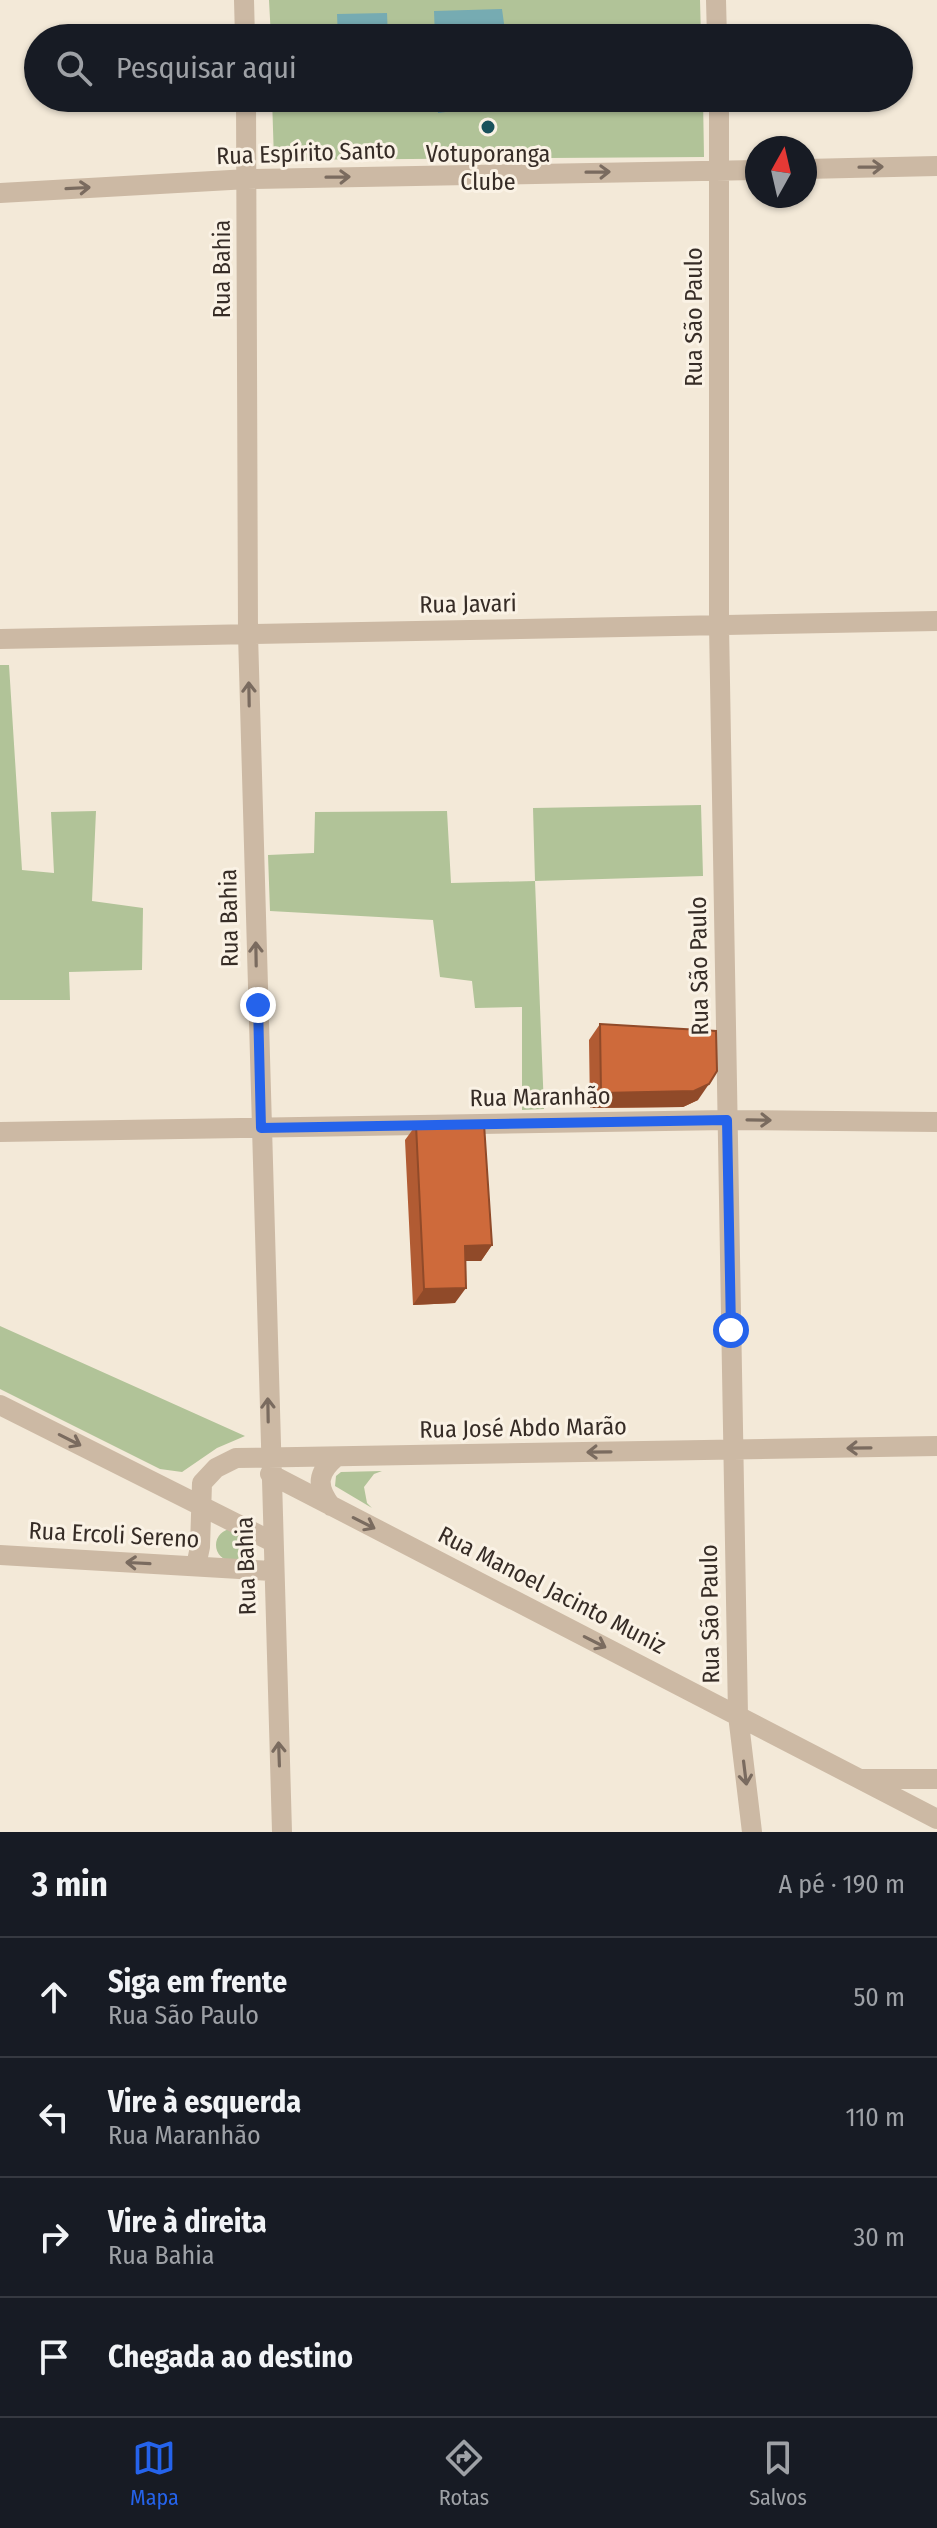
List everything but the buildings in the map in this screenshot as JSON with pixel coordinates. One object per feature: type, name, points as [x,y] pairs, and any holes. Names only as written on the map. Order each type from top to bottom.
[{"type":"street","points":[[244,0],[245,24]]},
{"type":"street","points":[[716,0],[717,24]]},
{"type":"street","name":"Rua Bahia","points":[[246,112],[248,634],[271,1541],[282,1832]]},
{"type":"street","name":"Rua São Paulo","points":[[719,112],[719,625],[738,1715],[752,1832]]},
{"type":"street","points":[[817,169],[937,166]]},
{"type":"street","name":"Rua Espírito Santo","points":[[0,193],[248,179],[745,170]]},
{"type":"street","name":"Rua Javari","points":[[0,639],[937,621]]},
{"type":"street","name":"Rua Maranhão","points":[[0,1132],[727,1120],[937,1122]]},
{"type":"street","points":[[0,1405],[271,1541]]},
{"type":"street","name":"Rua José Abdo Marão","points":[[196,1566],[202,1483],[216,1468],[236,1458],[269,1466],[336,1457],[937,1446]]},
{"type":"street","points":[[331,1506],[321,1492],[319,1480],[323,1467],[336,1457]]},
{"type":"street","name":"Rua Manoel Jacinto Muniz","points":[[269,1466],[331,1506],[738,1715],[854,1779],[937,1819]]},
{"type":"street","name":"Rua Ercoli Sereno","points":[[0,1555],[272,1571]]},
{"type":"street","points":[[854,1779],[937,1779]]},
{"type":"green space","points":[[269,0],[700,0],[701,24],[270,24]]},
{"type":"green space","name":"Votuporanga Clube","points":[[272,112],[703,112],[704,157],[274,160]]},
{"type":"green space","points":[[0,665],[9,665],[22,870],[54,873],[51,812],[96,811],[92,901],[143,908],[142,970],[69,972],[70,1000],[0,1000]]},
{"type":"green space","points":[[701,805],[703,876],[535,881],[533,808]]},
{"type":"green space","points":[[447,811],[451,883],[535,881],[544,1109],[522,1110],[522,1007],[475,1008],[472,981],[440,977],[433,920],[270,911],[268,855],[314,853],[315,812]]},
{"type":"green space","points":[[0,1326],[245,1436],[217,1448],[182,1472],[160,1469],[0,1389]]},
{"type":"green space","points":[[382,1471],[374,1474],[364,1487],[367,1503],[372,1508],[335,1486],[336,1476],[341,1472]]},
{"type":"green space","points":[[232,1529],[243,1534],[248,1545],[243,1556],[232,1561],[221,1556],[216,1545],[221,1534]]},
{"type":"water","points":[[502,9],[504,24],[434,24],[434,11]]},
{"type":"water","points":[[387,13],[387,24],[337,24],[337,14]]},
{"type":"place","name":"Votuporanga Clube","points":[[488,127]]},
{"type":"route","points":[[258,1005],[261,1128],[727,1120],[731,1330]]}]
